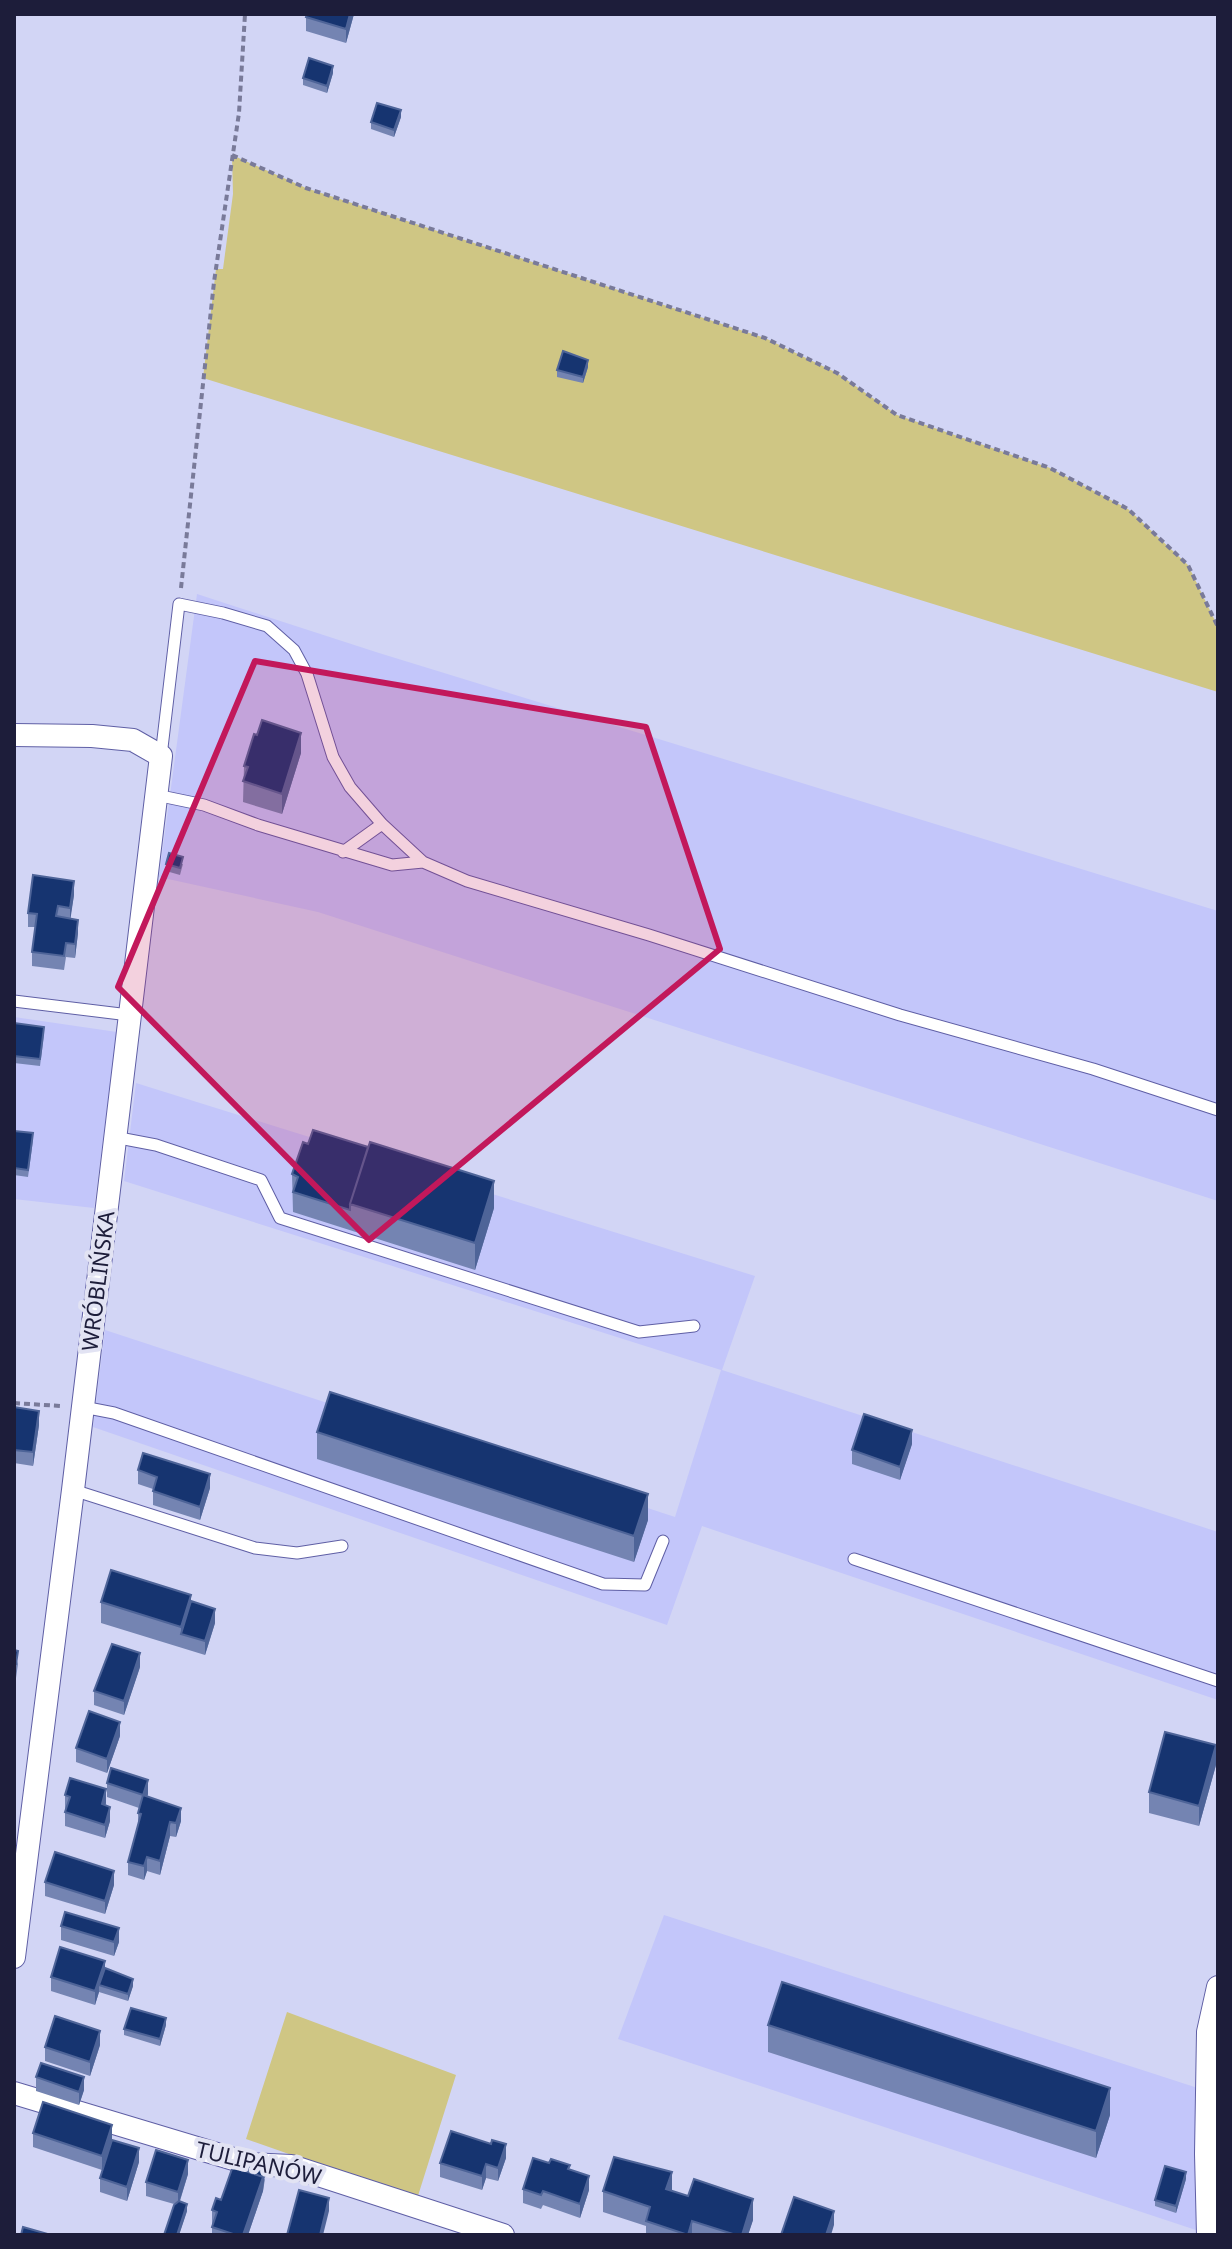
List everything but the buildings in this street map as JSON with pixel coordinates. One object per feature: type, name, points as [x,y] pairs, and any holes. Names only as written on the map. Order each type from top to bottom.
[{"type":"street","points":[[14,735],[133,740],[161,756]]},
{"type":"street","name":"WRÓBLIŃSKA","points":[[14,1957],[18,1896],[73,1490],[161,756]]},
{"type":"street","points":[[1208,2235],[1208,2032],[1218,1987]]},
{"type":"street","name":"TULIPANÓW","points":[[14,2093],[250,2164],[291,2166],[503,2235]]},
{"type":"lane","points":[[161,756],[179,604],[267,626],[294,650],[307,674],[333,757],[350,787],[382,824],[423,862],[467,881],[900,1015],[1093,1069],[1218,1110]]},
{"type":"lane","points":[[156,795],[204,805],[343,852],[392,865],[423,862]]},
{"type":"lane","points":[[343,852],[382,824]]},
{"type":"lane","points":[[14,1001],[129,1015]]},
{"type":"lane","points":[[114,1137],[156,1145],[261,1180],[280,1218],[639,1332],[694,1326]]},
{"type":"lane","points":[[83,1407],[114,1413],[603,1584],[645,1585],[663,1541]]},
{"type":"lane","points":[[73,1490],[255,1548],[297,1553],[342,1546]]},
{"type":"lane","points":[[854,1559],[1218,1681]]},
{"type":"path","points":[[179,604],[214,282],[239,113],[245,14]]},
{"type":"path","points":[[232,155],[306,188],[765,338],[837,373],[897,415],[1050,468],[1128,509],[1188,565],[1218,627]]},
{"type":"path","points":[[14,1403],[83,1407]]},
{"type":"highlighted area","points":[[255,661],[646,727],[720,949],[369,1240],[118,987]]},
{"type":"shaded area","points":[[232,155],[306,188],[765,338],[837,373],[897,415],[1050,468],[1128,509],[1188,565],[1218,627],[1218,692],[203,378],[216,269],[223,269],[233,194]]},
{"type":"shaded area","points":[[197,594],[1218,911],[1218,1201],[318,912],[159,877]]},
{"type":"shaded area","points":[[14,1017],[117,1032],[94,1208],[14,1199]]},
{"type":"shaded area","points":[[136,1083],[755,1276],[722,1370],[1218,1532],[1218,1700],[702,1526],[667,1625],[93,1427],[105,1330],[675,1517],[721,1370],[124,1181]]},
{"type":"shaded area","points":[[664,1915],[1207,2091],[1208,2234],[618,2039]]},
{"type":"shaded area","points":[[287,2012],[456,2075],[417,2199],[246,2139]]}]
